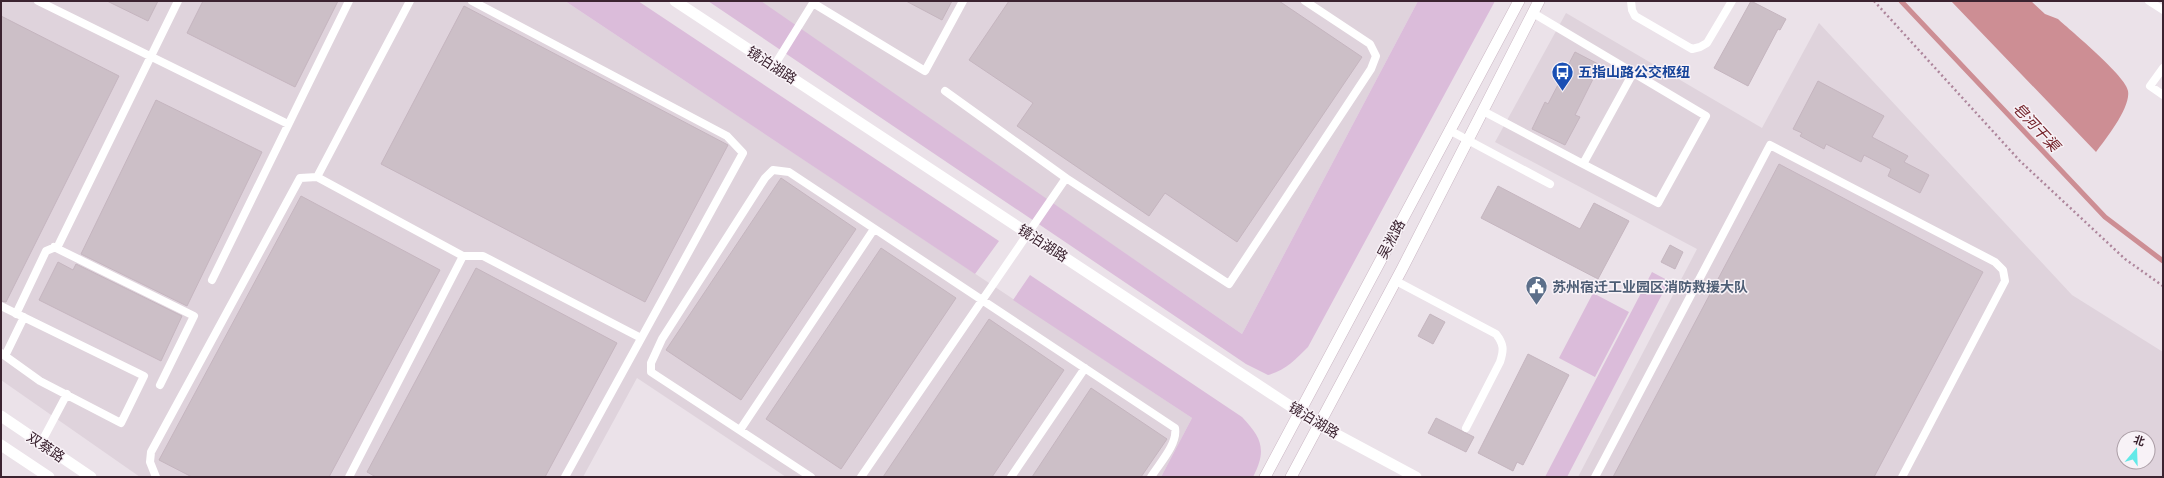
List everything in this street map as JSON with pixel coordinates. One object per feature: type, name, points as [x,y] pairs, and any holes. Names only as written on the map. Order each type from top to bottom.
[{"type":"main road","name":"镜泊湖路","points":[[674,1],[1319,425],[1416,477]]},
{"type":"main road","name":"吴淞路","points":[[1265,477],[1518,1]]},
{"type":"main road","name":"吴淞路","points":[[1291,477],[1396,281],[1539,1]]},
{"type":"main road","name":"双蔡路","points":[[1,416],[91,477]]},
{"type":"main road","name":"双蔡路","points":[[1,445],[49,477]]},
{"type":"lane","points":[[38,1],[288,124]]},
{"type":"lane","points":[[1,306],[20,315],[144,376],[121,423],[40,381],[3,355],[20,315],[46,251],[58,246],[178,1]]},
{"type":"lane","points":[[212,280],[349,1]]},
{"type":"lane","points":[[317,177],[410,1]]},
{"type":"lane","points":[[472,1],[727,136],[743,153],[565,477]]},
{"type":"lane","points":[[774,66],[812,2],[926,71],[964,1]]},
{"type":"lane","points":[[945,91],[1066,178],[1229,284],[1371,69],[1376,56],[1370,44],[1305,1]]},
{"type":"lane","points":[[1631,1],[1632,10],[1635,16],[1692,49],[1707,43],[1732,1]]},
{"type":"lane","points":[[2149,1],[2163,10]]},
{"type":"lane","points":[[1482,111],[1658,202],[1706,116],[1532,13]]},
{"type":"lane","points":[[2163,68],[2150,86],[2163,95]]},
{"type":"lane","points":[[1583,164],[1633,73]]},
{"type":"lane","points":[[1449,130],[1550,184]]},
{"type":"lane","points":[[1595,477],[1770,145],[1995,262],[2002,270],[2005,280],[1902,477]]},
{"type":"lane","points":[[811,477],[651,372],[651,363],[662,339],[765,178],[773,170],[789,172],[1175,428],[1176,434],[1173,442],[1150,477]]},
{"type":"lane","points":[[156,477],[150,462],[151,452],[300,178],[317,177],[463,256],[483,256],[641,338]]},
{"type":"lane","points":[[861,477],[1066,178]]},
{"type":"lane","points":[[740,430],[874,229]]},
{"type":"lane","points":[[54,247],[194,316],[160,385]]},
{"type":"lane","points":[[349,477],[463,256]]},
{"type":"lane","points":[[1396,281],[1496,334],[1502,342],[1504,352],[1500,362],[1466,428]]},
{"type":"lane","points":[[1011,477],[1085,368]]},
{"type":"lane","points":[[40,443],[67,394]]},
{"type":"path","points":[[1874,1],[2020,161],[2114,248],[2163,286]]},
{"type":"shaded area","points":[[1,1],[565,1],[1192,418],[1161,477],[786,477],[637,378],[583,477],[140,477],[1,380]]},
{"type":"shaded area","points":[[565,1],[638,1],[999,241],[975,274]]},
{"type":"shaded area","points":[[708,1],[761,1],[1242,334],[1418,1],[1495,1],[1308,347],[1285,367],[1268,375],[1246,364]]},
{"type":"shaded area","points":[[759,1],[1418,1],[1242,334]]},
{"type":"shaded area","points":[[1951,1],[2031,1],[2045,14],[2058,19],[2109,65],[2125,84],[2128,91],[2128,98],[2117,123],[2096,152]]},
{"type":"shaded area","points":[[1566,13],[1762,128],[1819,23],[2072,295],[2163,352],[2163,477],[1578,477],[1697,249],[1495,142]]},
{"type":"shaded area","points":[[1652,272],[1669,281],[1567,477],[1545,477]]},
{"type":"shaded area","points":[[1030,275],[1242,417],[1254,431],[1260,445],[1260,459],[1253,477],[1161,477],[1192,418],[1013,300]]},
{"type":"shaded area","points":[[1593,293],[1629,312],[1595,377],[1559,358]]},
{"type":"building","points":[[107,1],[158,1],[148,21]]},
{"type":"building","points":[[203,1],[338,1],[295,87],[187,33]]},
{"type":"building","points":[[906,1],[952,1],[942,20]]},
{"type":"building","points":[[1009,1],[1279,1],[1362,57],[1237,242],[1165,193],[1149,216],[1017,126],[1033,103],[969,60]]},
{"type":"building","points":[[1751,1],[1786,19],[1780,30],[1778,29],[1748,86],[1714,68]]},
{"type":"building","points":[[464,6],[728,145],[645,302],[381,164]]},
{"type":"building","points":[[1,16],[119,76],[6,302],[1,301]]},
{"type":"building","points":[[1575,52],[1600,65],[1575,115],[1580,117],[1565,145],[1532,129],[1545,102],[1548,104]]},
{"type":"building","points":[[1818,81],[1884,116],[1872,137],[1908,156],[1904,162],[1929,175],[1920,193],[1888,176],[1891,169],[1864,155],[1861,162],[1826,144],[1824,149],[1800,136],[1802,133],[1793,129]]},
{"type":"building","points":[[156,100],[262,152],[187,306],[81,254]]},
{"type":"building","points":[[1779,164],[1983,272],[1874,477],[1613,477]]},
{"type":"building","points":[[781,178],[856,229],[741,400],[666,350]]},
{"type":"building","points":[[1498,186],[1580,229],[1594,203],[1629,221],[1598,279],[1481,218]]},
{"type":"building","points":[[301,196],[440,270],[329,477],[192,477],[159,460]]},
{"type":"building","points":[[1670,245],[1683,252],[1675,269],[1661,262]]},
{"type":"building","points":[[881,248],[956,298],[841,469],[766,419]]},
{"type":"building","points":[[58,262],[73,270],[76,264],[182,316],[161,361],[39,300]]},
{"type":"building","points":[[476,268],[617,343],[545,477],[376,477],[367,472]]},
{"type":"building","points":[[1430,314],[1445,322],[1433,344],[1418,336]]},
{"type":"building","points":[[989,319],[1064,370],[992,477],[883,477]]},
{"type":"building","points":[[1528,354],[1569,375],[1523,465],[1517,462],[1513,471],[1478,453]]},
{"type":"building","points":[[1091,388],[1167,439],[1141,477],[1032,477]]},
{"type":"building","points":[[1436,418],[1474,437],[1466,452],[1428,433]]},
{"type":"waterway","name":"皂河干渠","points":[[1901,1],[2105,217],[2163,261]]},
{"type":"place","name":"五指山路公交枢纽","points":[[1563,92]]},
{"type":"place","name":"苏州宿迁工业园区消防救援大队","points":[[1537,306]]}]
